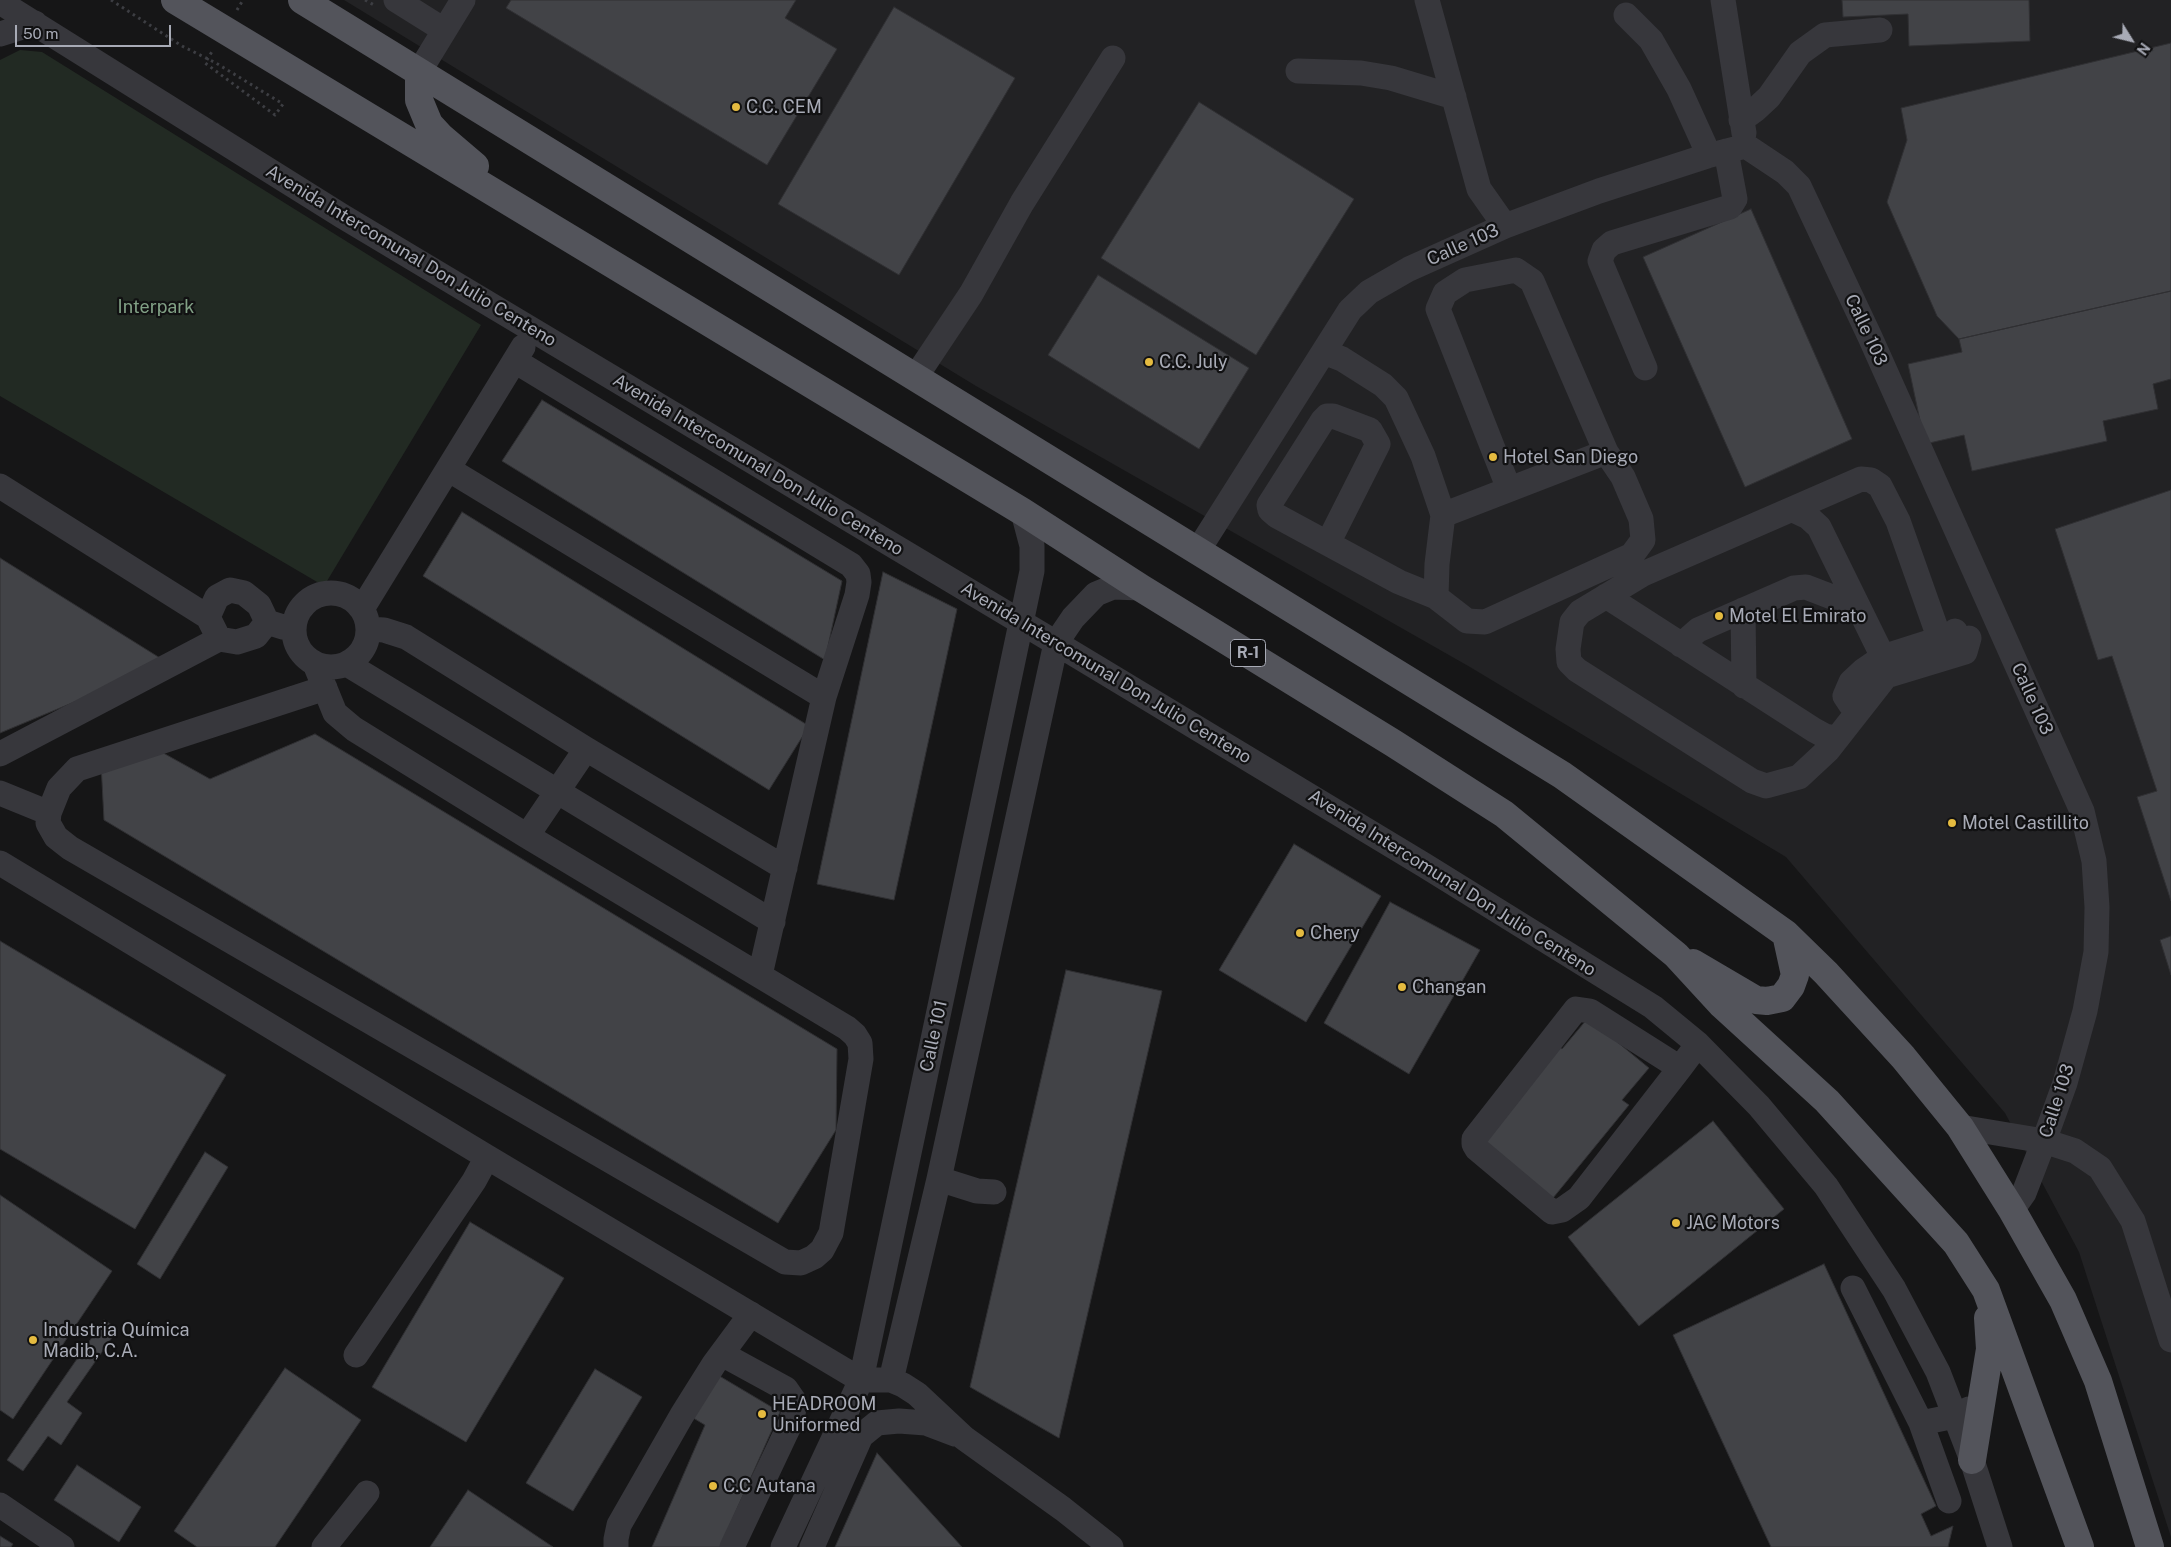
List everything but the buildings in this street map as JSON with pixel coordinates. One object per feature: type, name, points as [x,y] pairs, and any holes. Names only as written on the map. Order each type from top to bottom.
[{"type":"main road","name":"R-1","points":[[175,0],[1023,512],[1141,588],[1393,743],[1504,814],[1676,955],[1722,1005],[1827,1101],[1956,1243],[1986,1290],[2080,1547]]},
{"type":"main road","points":[[302,0],[1562,775],[1786,934],[1826,973],[1904,1057],[1960,1128],[2012,1210],[2063,1300],[2098,1381],[2150,1547]]},
{"type":"main road","points":[[419,72],[418,100],[429,124],[441,137],[539,220]]},
{"type":"main road","points":[[1676,955],[1707,970],[1756,1000],[1767,1001],[1782,998],[1791,986],[1795,975],[1786,934]]},
{"type":"main road","points":[[1972,1460],[1990,1350],[1986,1290]]},
{"type":"street","points":[[396,0],[444,30]]},
{"type":"street","points":[[419,72],[463,0]]},
{"type":"street","points":[[1427,0],[1479,189],[1505,226]]},
{"type":"street","points":[[1723,0],[1741,120]]},
{"type":"street","name":"Avenida Intercomunal Don Julio Centeno","points":[[0,2],[342,216],[1056,643],[1415,860],[1653,1007],[1698,1044],[1759,1106],[1826,1186],[1894,1289],[1938,1372],[1972,1460],[2000,1547]]},
{"type":"street","points":[[1626,15],[1651,40],[1679,90],[1704,144],[1726,151]]},
{"type":"street","points":[[0,34],[34,23]]},
{"type":"street","points":[[1645,368],[1600,261],[1604,250],[1612,243],[1730,207],[1735,199],[1726,151],[1741,120],[1755,110],[1769,96],[1800,53],[1825,35],[1880,30]]},
{"type":"street","points":[[915,378],[970,294],[1022,203],[1113,58]]},
{"type":"street","points":[[1298,71],[1361,74],[1391,78],[1454,98]]},
{"type":"street","name":"Calle 103","points":[[1197,552],[1350,310],[1369,292],[1409,269],[1505,226],[1599,191],[1726,151],[1785,172],[1799,186],[1870,337],[2082,811],[2094,861],[2097,907],[2096,952],[2085,1011],[2065,1082],[2044,1141],[2024,1193],[2012,1210]]},
{"type":"street","points":[[1328,543],[1378,444],[1370,430],[1333,416],[1327,416],[1269,505],[1277,516],[1399,582],[1436,597],[1467,620],[1485,622],[1632,555],[1643,540],[1641,519],[1623,477],[1606,452],[1532,281],[1516,270],[1465,280],[1445,293],[1438,310],[1509,489]]},
{"type":"street","points":[[365,619],[448,469],[533,331]]},
{"type":"street","points":[[1324,352],[1342,358],[1383,385],[1396,398],[1423,456],[1442,515],[1436,597]]},
{"type":"street","points":[[514,361],[851,565],[858,574],[857,595],[824,697],[760,975]]},
{"type":"street","points":[[1442,515],[1606,452]]},
{"type":"street","points":[[448,469],[824,697]]},
{"type":"street","points":[[1859,709],[1851,705],[1845,696],[1851,682],[1883,657],[1939,637],[1966,630],[1965,652],[1886,676],[1828,750],[1799,777],[1766,786],[1752,781],[1577,670],[1569,662],[1568,650],[1572,622],[1580,612],[1643,574],[1861,479],[1871,480],[1880,486],[1898,521],[1939,637]]},
{"type":"street","points":[[0,486],[208,617],[220,639]]},
{"type":"street","points":[[1793,510],[1808,517],[1819,527],[1883,657]]},
{"type":"street","name":"Calle 101","points":[[783,1547],[862,1380],[1032,571],[1032,546],[1023,512]]},
{"type":"street","name":"Calle 101","points":[[891,1380],[939,1179],[1056,643],[1073,618],[1096,594],[1113,587],[1141,588]]},
{"type":"street","points":[[1681,645],[1698,630],[1794,588],[1806,587],[1858,607]]},
{"type":"street","points":[[208,617],[217,597],[230,590],[244,593],[259,605],[267,622],[294,630]]},
{"type":"street","points":[[324,593],[345,595],[354,601],[365,619],[367,640],[362,650],[347,664],[326,667],[306,659],[300,651],[294,630],[295,620],[306,603],[324,593]]},
{"type":"street","points":[[1606,596],[1814,730],[1825,736],[1836,738]]},
{"type":"street","points":[[1743,610],[1744,686]]},
{"type":"street","points":[[365,619],[384,630],[406,637],[586,749],[785,868]]},
{"type":"street","points":[[0,754],[220,639],[237,642],[256,636],[267,622]]},
{"type":"street","points":[[316,664],[335,713],[354,728],[527,836],[847,1028],[855,1035],[860,1043],[862,1059],[831,1233],[822,1250],[814,1257],[801,1263],[785,1262],[70,848],[56,837],[48,823],[49,813],[59,788],[77,769],[325,688]]},
{"type":"street","points":[[347,664],[772,922]]},
{"type":"street","points":[[527,836],[586,749]]},
{"type":"street","points":[[0,793],[49,813]]},
{"type":"street","points":[[0,863],[486,1157],[862,1380],[891,1380],[917,1394],[964,1438],[1064,1510],[1111,1547]]},
{"type":"street","points":[[1680,1068],[1590,1011],[1576,1010],[1474,1139],[1474,1144],[1477,1149],[1552,1212],[1562,1210],[1579,1198],[1680,1068],[1698,1044]]},
{"type":"street","points":[[1960,1128],[2044,1141],[2075,1151],[2100,1168],[2133,1221],[2171,1340]]},
{"type":"street","points":[[356,1356],[474,1181],[486,1157]]},
{"type":"street","points":[[939,1179],[977,1191],[994,1192]]},
{"type":"street","points":[[1853,1288],[1921,1423],[1950,1501]]},
{"type":"street","points":[[616,1547],[619,1525],[696,1391],[752,1314]]},
{"type":"street","points":[[722,1354],[786,1389],[795,1402],[792,1420],[732,1547]]},
{"type":"street","points":[[1921,1423],[1955,1416],[1982,1402]]},
{"type":"street","points":[[812,1547],[861,1436],[877,1423],[900,1421],[926,1423],[964,1438]]},
{"type":"street","points":[[324,1547],[367,1493]]},
{"type":"street","points":[[0,1505],[62,1547]]},
{"type":"street","points":[[1078,1522],[1090,1547]]},
{"type":"path","points":[[111,0],[182,46],[216,63],[283,104],[275,115],[205,63]]},
{"type":"shaded area","points":[[344,0],[2171,0],[2171,1537],[2079,1252],[2005,1113],[1786,857],[1470,667],[976,386]]},
{"type":"green space","name":"Interpark","points":[[20,50],[42,52],[481,325],[324,586],[0,396],[0,60]]},
{"type":"place","name":"C.C. CEM","points":[[736,107]]},
{"type":"place","name":"C.C. July","points":[[1149,362]]},
{"type":"place","name":"Hotel San Diego","points":[[1493,457]]},
{"type":"place","name":"Motel El Emirato","points":[[1719,616]]},
{"type":"place","name":"Motel Castillito","points":[[1952,823]]},
{"type":"place","name":"Chery","points":[[1300,933]]},
{"type":"place","name":"Changan","points":[[1402,987]]},
{"type":"place","name":"JAC Motors","points":[[1676,1223]]},
{"type":"place","name":"Industria Química Madib, C.A.","points":[[33,1340]]},
{"type":"place","name":"HEADROOM Uniformed","points":[[762,1414]]},
{"type":"place","name":"C.C Autana","points":[[713,1486]]}]
